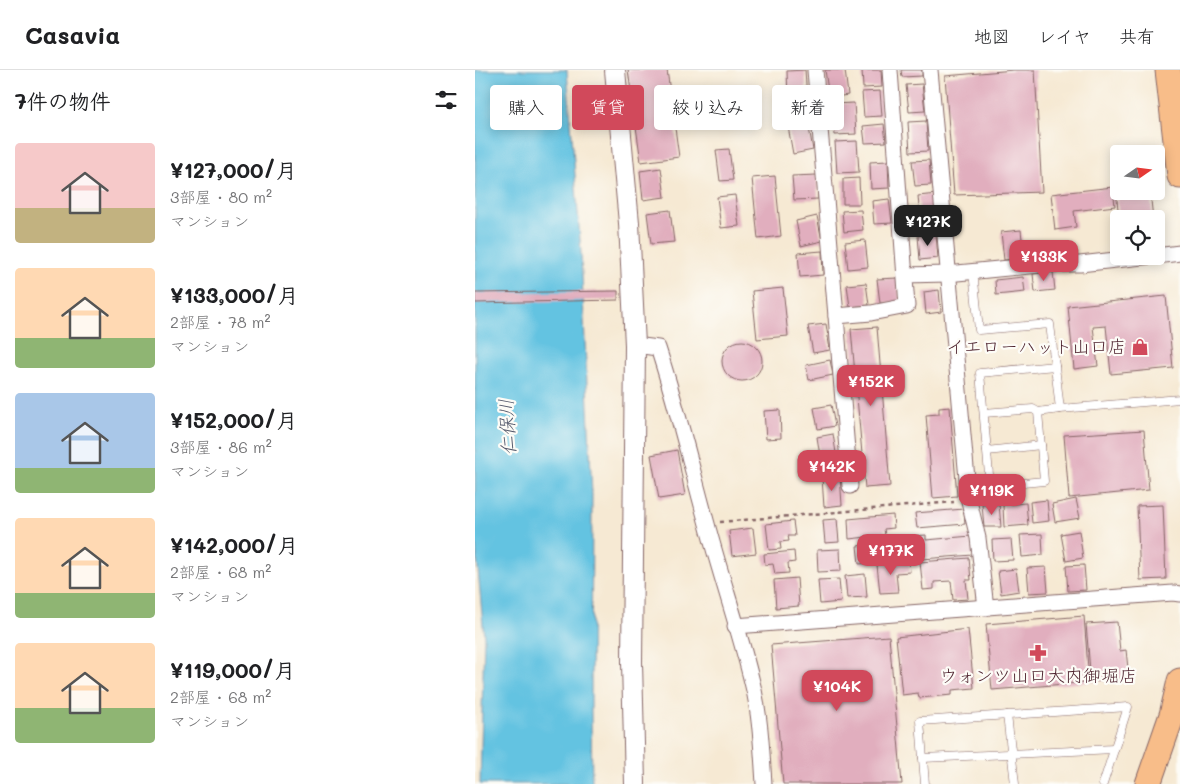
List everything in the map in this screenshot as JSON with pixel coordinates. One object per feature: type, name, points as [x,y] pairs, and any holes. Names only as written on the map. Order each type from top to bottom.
[{"type":"main road","points":[[1168,70],[1180,176]]},
{"type":"main road","points":[[1148,784],[1172,715],[1180,681]]},
{"type":"street","points":[[615,70],[629,223],[635,345],[632,662],[635,784]]},
{"type":"street","points":[[815,70],[850,486]]},
{"type":"street","points":[[836,316],[871,313],[907,306],[890,70]]},
{"type":"street","points":[[930,70],[969,501],[978,538],[986,608]]},
{"type":"street","points":[[1165,255],[1180,253]]},
{"type":"street","points":[[905,275],[947,274],[1050,264],[1080,264],[1110,261]]},
{"type":"street","points":[[635,345],[658,348],[696,478],[706,524],[753,684],[764,784]]},
{"type":"street","points":[[735,626],[1180,594]]},
{"type":"lane","points":[[973,271],[979,330],[1050,324],[1060,409]]},
{"type":"lane","points":[[1038,412],[1044,480],[990,486],[980,373],[1055,366]]},
{"type":"lane","points":[[984,414],[1033,409],[1038,412],[1180,399]]},
{"type":"lane","points":[[987,451],[1041,445]]},
{"type":"lane","points":[[925,784],[921,721],[1128,707],[1103,784]]},
{"type":"lane","points":[[1007,715],[1015,784]]},
{"type":"lane","points":[[923,758],[1114,749]]},
{"type":"path","points":[[706,524],[969,501]]},
{"type":"water","name":"仁保川","points":[[475,70],[567,70],[581,253],[592,495],[592,784],[480,784],[484,637],[475,536]]},
{"type":"building","points":[[628,70],[667,70],[669,85],[654,85],[654,130],[675,130],[679,157],[641,162],[636,130],[644,130],[644,85],[630,85]]},
{"type":"building","points":[[805,70],[806,85],[787,85],[787,71]]},
{"type":"building","points":[[825,70],[845,70],[848,95],[844,96],[844,85],[827,85]]},
{"type":"building","points":[[862,70],[881,70],[882,87],[863,88]]},
{"type":"building","points":[[901,70],[922,70],[922,76],[902,77]]},
{"type":"building","points":[[1035,70],[1042,192],[954,195],[945,76]]},
{"type":"building","points":[[922,84],[925,111],[909,112],[906,85]]},
{"type":"building","points":[[880,91],[882,116],[864,117],[862,92]]},
{"type":"building","points":[[844,103],[854,103],[856,134],[835,135],[835,130],[844,130]]},
{"type":"building","points":[[926,121],[928,151],[910,152],[908,122]]},
{"type":"building","points":[[884,124],[886,142],[865,143],[863,126]]},
{"type":"building","points":[[789,130],[809,130],[813,150],[793,154]]},
{"type":"building","points":[[857,141],[859,172],[837,173],[835,142]]},
{"type":"building","points":[[729,149],[733,180],[720,181],[716,150]]},
{"type":"building","points":[[929,160],[931,185],[915,186],[912,161]]},
{"type":"building","points":[[888,161],[889,188],[871,189],[870,162]]},
{"type":"building","points":[[661,168],[665,197],[643,200],[640,171]]},
{"type":"building","points":[[817,175],[818,199],[794,200],[792,176]]},
{"type":"building","points":[[775,176],[781,236],[758,239],[752,178]]},
{"type":"building","points":[[859,178],[860,204],[843,204],[843,179]]},
{"type":"building","points":[[1110,187],[1110,200],[1114,200],[1115,206],[1074,211],[1076,227],[1055,230],[1051,194]]},
{"type":"building","points":[[937,194],[940,216],[920,218],[918,196]]},
{"type":"building","points":[[735,195],[739,226],[721,228],[717,197]]},
{"type":"building","points":[[889,199],[892,223],[874,224],[872,201]]},
{"type":"building","points":[[1117,200],[1151,200],[1152,210],[1118,210]]},
{"type":"building","points":[[670,210],[674,242],[651,244],[647,213]]},
{"type":"building","points":[[861,210],[863,230],[844,232],[842,211]]},
{"type":"building","points":[[817,216],[822,241],[801,246],[796,221]]},
{"type":"building","points":[[1021,230],[1024,258],[1004,260],[1001,232]]},
{"type":"building","points":[[936,234],[938,258],[920,260],[918,236]]},
{"type":"building","points":[[865,240],[868,267],[848,269],[845,242]]},
{"type":"building","points":[[822,251],[823,275],[800,277],[798,253]]},
{"type":"building","points":[[1053,272],[1055,290],[1035,292],[1033,274]]},
{"type":"building","points":[[1023,277],[1025,292],[996,295],[995,280]]},
{"type":"building","points":[[898,278],[900,302],[880,303],[877,279]]},
{"type":"building","points":[[866,283],[869,305],[850,307],[847,285]]},
{"type":"building","points":[[783,288],[788,336],[757,339],[752,291]]},
{"type":"building","points":[[939,290],[941,312],[926,314],[924,292]]},
{"type":"building","points":[[618,291],[618,300],[475,303],[475,293]]},
{"type":"building","name":"イエローハット山口店","points":[[1166,296],[1173,368],[1111,374],[1106,326],[1093,327],[1098,366],[1074,369],[1068,306]]},
{"type":"building","points":[[826,324],[830,350],[813,353],[808,326]]},
{"type":"building","points":[[877,327],[890,486],[865,488],[851,329]]},
{"type":"building","points":[[742,341],[756,347],[762,361],[756,375],[742,381],[728,375],[722,361],[728,347]]},
{"type":"building","points":[[830,360],[833,375],[809,380],[806,365]]},
{"type":"building","points":[[831,405],[835,426],[818,429],[814,408]]},
{"type":"building","points":[[950,407],[957,496],[933,498],[926,415],[939,414],[939,408]]},
{"type":"building","points":[[780,410],[781,438],[766,439],[764,411]]},
{"type":"building","points":[[1144,430],[1149,490],[1069,498],[1064,435]]},
{"type":"building","points":[[833,434],[837,459],[821,462],[817,437]]},
{"type":"building","points":[[677,450],[685,495],[659,499],[651,455]]},
{"type":"building","points":[[840,476],[842,505],[824,507],[822,478]]},
{"type":"building","points":[[1076,499],[1080,518],[1055,522],[1052,504]]},
{"type":"building","points":[[1047,500],[1049,521],[1032,523],[1030,502]]},
{"type":"building","points":[[1026,503],[1028,525],[1004,527],[1003,505]]},
{"type":"building","points":[[999,504],[1001,527],[984,527],[982,505]]},
{"type":"building","points":[[1163,505],[1166,579],[1140,580],[1137,506]]},
{"type":"building","points":[[964,509],[965,524],[917,528],[915,513]]},
{"type":"building","points":[[893,515],[894,528],[884,529],[885,535],[849,539],[848,519]]},
{"type":"building","points":[[837,519],[839,542],[825,543],[823,520]]},
{"type":"building","points":[[793,521],[795,536],[788,536],[789,541],[780,542],[781,549],[769,550],[766,524]]},
{"type":"building","points":[[753,528],[756,553],[732,556],[729,531]]},
{"type":"building","points":[[1079,531],[1083,558],[1066,561],[1061,534]]},
{"type":"building","points":[[1042,534],[1043,555],[1022,557],[1020,535]]},
{"type":"building","points":[[926,535],[926,540],[971,536],[973,555],[859,564],[857,546],[875,544],[875,539]]},
{"type":"building","points":[[1011,539],[1013,560],[993,561],[992,540]]},
{"type":"building","points":[[840,549],[841,571],[818,572],[817,550]]},
{"type":"building","points":[[794,551],[795,562],[788,563],[789,573],[775,574],[773,564],[765,565],[764,554]]},
{"type":"building","points":[[969,558],[971,580],[966,580],[968,599],[953,600],[951,581],[934,582],[934,589],[923,590],[920,562]]},
{"type":"building","points":[[909,562],[910,572],[896,573],[898,592],[880,593],[877,565]]},
{"type":"building","points":[[1084,565],[1086,590],[1068,591],[1066,566]]},
{"type":"building","points":[[1046,567],[1048,592],[1029,593],[1027,568]]},
{"type":"building","points":[[1016,569],[1019,591],[1001,594],[998,571]]},
{"type":"building","points":[[865,574],[867,597],[847,598],[845,576]]},
{"type":"building","points":[[797,578],[799,606],[776,608],[774,580]]},
{"type":"building","points":[[839,579],[841,602],[820,604],[818,580]]},
{"type":"building","name":"ウォンツ山口大内御堀店","points":[[1084,616],[1089,682],[992,690],[986,624]]},
{"type":"building","points":[[1117,622],[1120,651],[1126,650],[1129,678],[1091,682],[1086,624]]},
{"type":"building","points":[[968,629],[974,688],[952,690],[952,695],[919,698],[918,693],[902,695],[896,637]]},
{"type":"building","points":[[889,636],[902,784],[783,784],[771,645]]},
{"type":"place","name":"イエローハット山口店","points":[[1140,347]]},
{"type":"place","name":"ウォンツ山口大内御堀店","points":[[1038,653]]}]
